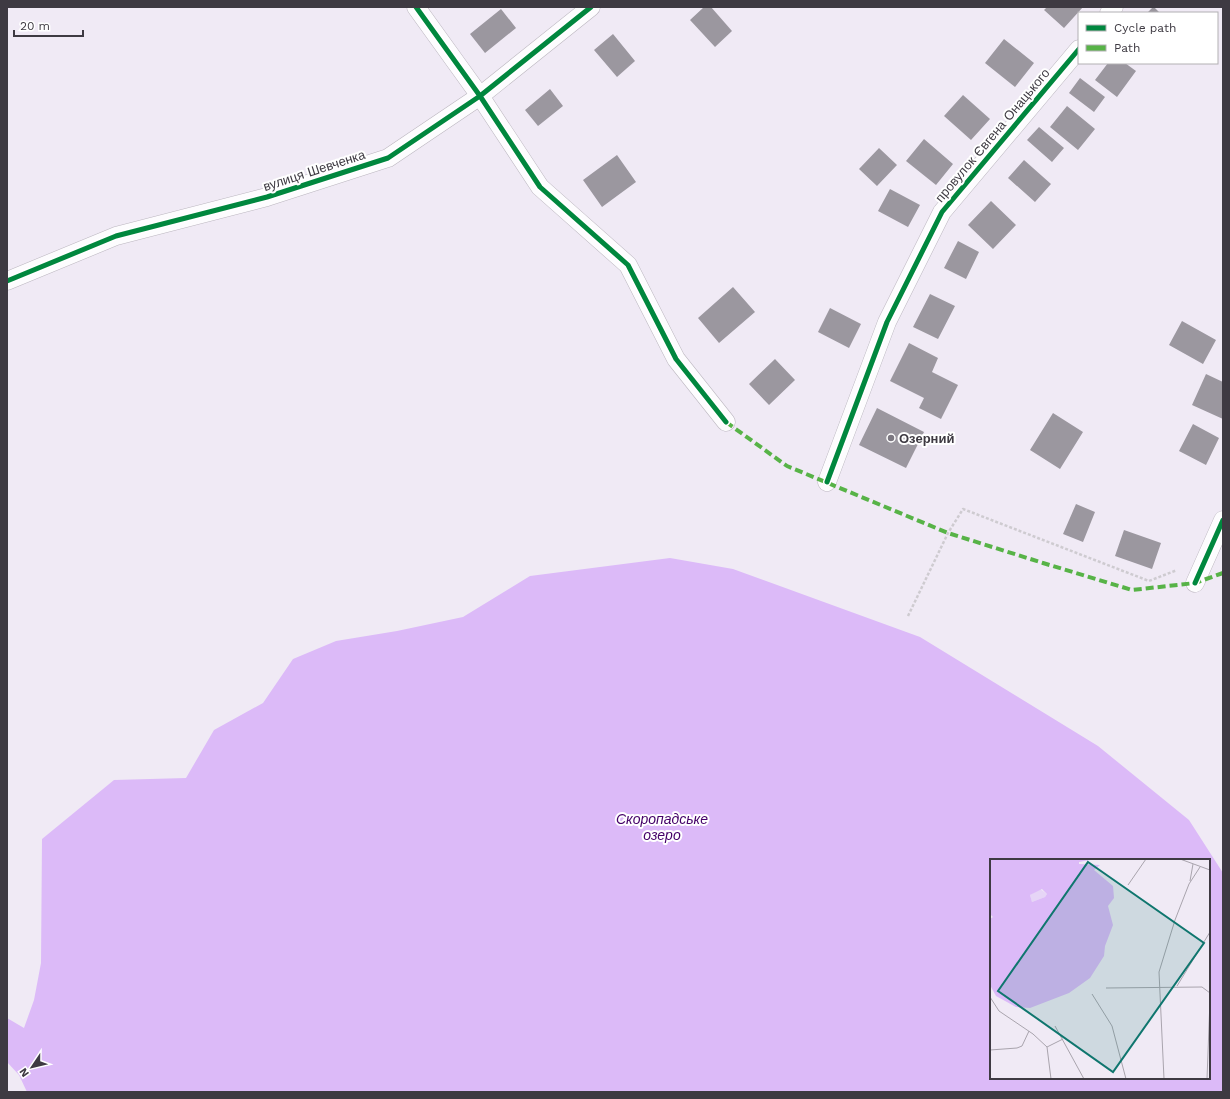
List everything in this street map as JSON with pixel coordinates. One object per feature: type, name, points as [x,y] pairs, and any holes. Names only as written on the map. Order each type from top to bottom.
[{"type":"street","points":[[416,7],[480,96],[540,188],[628,265],[676,359],[726,422]]},
{"type":"street","name":"вулиця Шевченка","points":[[7,281],[116,236],[267,197],[388,158],[480,96],[591,7]]},
{"type":"street","name":"провулок Євгена Онацького","points":[[827,482],[887,322],[942,212],[1078,50]]},
{"type":"street","points":[[1195,582],[1223,520]]},
{"type":"path","points":[[908,616],[948,533],[963,509],[1149,581],[1206,559]]},
{"type":"water","name":"Скоропадське озеро","points":[[670,558],[733,569],[920,637],[1098,746],[1189,820],[1223,873],[1223,1092],[27,1092],[19,1075],[7,1062],[7,1018],[24,1028],[34,1000],[41,963],[42,839],[114,780],[186,778],[214,730],[263,703],[293,659],[336,641],[397,631],[463,617],[530,576]]},
{"type":"building","points":[[704,7],[711,7],[732,31],[715,47],[690,20]]},
{"type":"building","points":[[1047,7],[1083,7],[1064,28],[1044,10]]},
{"type":"building","points":[[1154,7],[1159,12],[1148,12]]},
{"type":"building","points":[[501,9],[516,28],[485,53],[470,34]]},
{"type":"building","points":[[613,34],[635,61],[617,77],[594,50]]},
{"type":"building","points":[[1004,39],[1034,63],[1015,87],[985,63]]},
{"type":"building","points":[[1107,64],[1126,64],[1136,71],[1117,97],[1095,80]]},
{"type":"building","points":[[1080,78],[1105,97],[1094,112],[1069,93]]},
{"type":"building","points":[[550,89],[563,106],[538,126],[525,110]]},
{"type":"building","points":[[963,95],[990,119],[971,140],[944,116]]},
{"type":"building","points":[[1067,106],[1095,129],[1078,150],[1050,127]]},
{"type":"building","points":[[1039,127],[1064,148],[1052,162],[1027,140]]},
{"type":"building","points":[[924,139],[953,164],[936,185],[906,161]]},
{"type":"building","points":[[879,148],[897,165],[877,186],[859,169]]},
{"type":"building","points":[[617,155],[636,182],[602,207],[583,180]]},
{"type":"building","points":[[1024,160],[1051,184],[1035,202],[1008,178]]},
{"type":"building","points":[[890,189],[920,205],[908,227],[878,211]]},
{"type":"building","points":[[991,201],[1016,225],[993,249],[968,225]]},
{"type":"building","points":[[958,241],[979,252],[966,279],[944,268]]},
{"type":"building","points":[[733,287],[755,312],[719,343],[698,318]]},
{"type":"building","points":[[930,294],[955,306],[938,339],[913,327]]},
{"type":"building","points":[[830,308],[861,324],[849,348],[818,332]]},
{"type":"building","points":[[1182,321],[1216,340],[1203,364],[1169,345]]},
{"type":"building","points":[[909,343],[938,358],[932,372],[958,385],[941,419],[919,408],[924,398],[890,381]]},
{"type":"building","points":[[775,359],[795,380],[769,405],[749,384]]},
{"type":"building","points":[[1206,374],[1223,382],[1223,419],[1192,405]]},
{"type":"building","name":"Озерний","points":[[877,408],[924,432],[906,468],[859,445]]},
{"type":"building","points":[[1053,413],[1083,432],[1060,469],[1030,450]]},
{"type":"building","points":[[1193,424],[1219,438],[1206,465],[1179,451]]},
{"type":"building","points":[[1076,504],[1095,512],[1083,542],[1063,534]]},
{"type":"building","points":[[1124,530],[1161,543],[1152,569],[1115,556]]},
{"type":"marked path","points":[[726,422],[787,466],[948,533],[1043,563],[1132,590],[1195,583],[1223,573]]},
{"type":"cycle path","points":[[416,7],[480,96],[540,187],[628,265],[676,359],[726,422]]},
{"type":"cycle path","points":[[7,281],[116,236],[267,197],[388,158],[480,96],[591,7]]},
{"type":"cycle path","points":[[827,482],[887,322],[942,212],[1078,50]]},
{"type":"cycle path","points":[[1195,583],[1223,520]]},
{"type":"place","name":"Озерний","points":[[891,438]]}]
